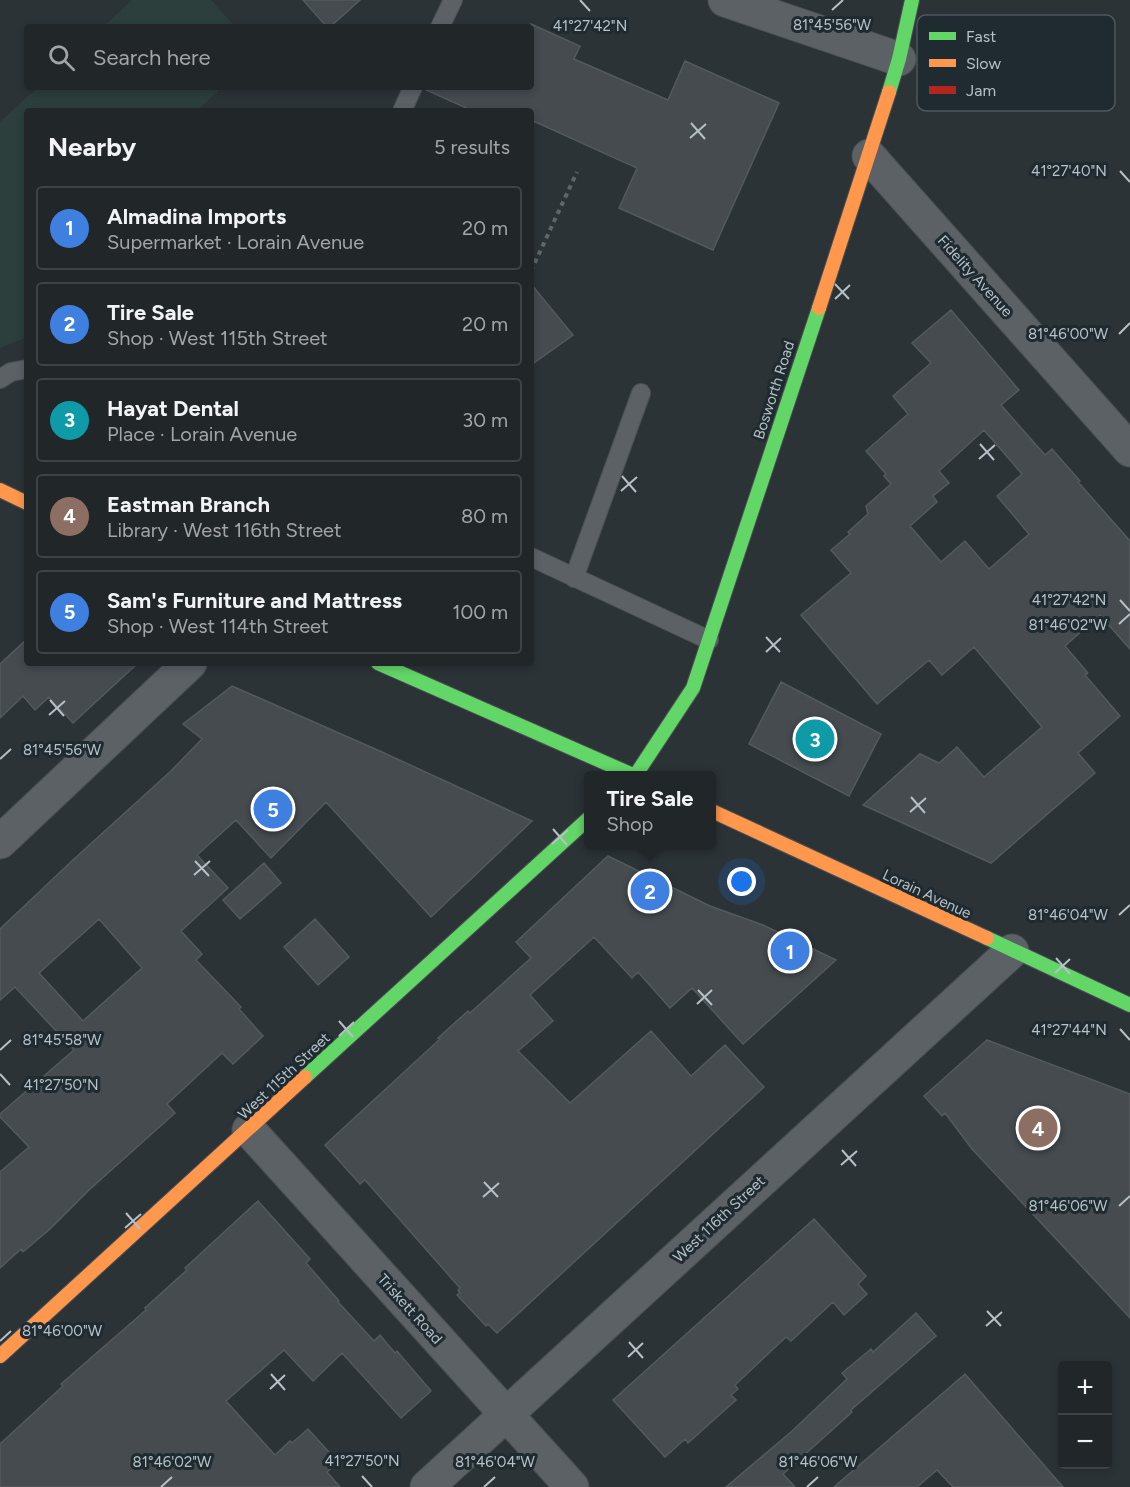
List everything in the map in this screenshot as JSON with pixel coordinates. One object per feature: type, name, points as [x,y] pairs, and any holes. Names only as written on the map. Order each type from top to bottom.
[{"type":"street","points":[[725,0],[899,59]]},
{"type":"street","name":"Bosworth Road","points":[[638,771],[693,688],[869,156],[899,59],[912,0]]},
{"type":"street","name":"Fidelity Avenue","points":[[869,156],[1130,450]]},
{"type":"street","points":[[0,490],[24,502]]},
{"type":"street","points":[[0,842],[187,666]]},
{"type":"street","points":[[385,666],[624,771]]},
{"type":"street","name":"Lorain Avenue","points":[[716,814],[1130,1005]]},
{"type":"street","name":"West 115th Street","points":[[0,1356],[584,823]]},
{"type":"street","name":"West 116th Street","points":[[427,1487],[1012,951]]},
{"type":"street","name":"Triskett Road","points":[[249,1130],[572,1487]]},
{"type":"lane","points":[[441,24],[453,0]]},
{"type":"lane","points":[[403,108],[412,90]]},
{"type":"lane","points":[[0,379],[11,372],[24,370]]},
{"type":"lane","points":[[574,578],[641,393]]},
{"type":"lane","points":[[534,558],[709,640]]},
{"type":"path","points":[[534,265],[577,172]]},
{"type":"green space","points":[[132,0],[211,0],[232,24],[106,24]]},
{"type":"green space","points":[[35,90],[219,90],[200,108],[24,108],[24,338],[0,348],[0,122]]},
{"type":"building","points":[[303,0],[360,0],[333,24],[324,24]]},
{"type":"building","points":[[534,25],[580,46],[574,59],[668,100],[685,61],[779,103],[713,250],[619,208],[637,168],[534,121],[534,108],[466,108],[426,90],[534,90]]},
{"type":"building","points":[[534,288],[573,335],[534,363]]},
{"type":"building","points":[[951,310],[1019,390],[1001,405],[1045,455],[1052,449],[1130,541],[1130,649],[1100,615],[1065,646],[1088,673],[1085,675],[1120,716],[1078,753],[1095,773],[991,863],[863,805],[920,754],[939,763],[957,747],[984,777],[1042,727],[974,647],[942,675],[929,660],[877,704],[801,615],[851,573],[831,550],[868,514],[866,506],[891,484],[884,476],[886,474],[866,451],[908,414],[893,396],[931,363],[912,343]],"holes":[[[984,430],[1022,474],[997,496],[1029,534],[989,569],[965,541],[941,562],[910,526],[937,502],[933,496],[949,483],[939,471]]]},
{"type":"building","points":[[24,642],[24,666],[135,666],[73,723],[49,697],[35,710],[23,696],[0,718],[0,664]]},
{"type":"building","points":[[781,682],[881,734],[849,796],[749,744]]},
{"type":"building","points":[[232,686],[532,821],[431,917],[326,802],[271,858],[236,820],[197,855],[228,888],[181,931],[202,954],[196,960],[241,1007],[239,1009],[263,1036],[233,1064],[222,1053],[167,1104],[175,1113],[89,1190],[50,1229],[23,1252],[21,1249],[0,1268],[0,1172],[29,1147],[0,1117],[0,1114],[74,1050],[15,987],[0,1000],[0,929],[171,771],[202,739],[183,724]],"holes":[[[99,919],[142,968],[83,1021],[39,973]]]},
{"type":"building","points":[[608,856],[710,906],[763,925],[836,960],[743,1044],[692,988],[670,1008],[638,972],[632,978],[594,937],[530,995],[553,1021],[518,1051],[570,1103],[651,1031],[691,1076],[725,1045],[764,1087],[497,1333],[488,1324],[486,1326],[457,1295],[460,1293],[458,1290],[460,1288],[365,1180],[360,1184],[325,1145],[440,1039],[438,1038],[468,1011],[470,1013],[531,958],[516,942]]},
{"type":"building","points":[[264,863],[281,883],[240,919],[223,900]]},
{"type":"building","points":[[315,919],[349,957],[318,985],[284,947]]},
{"type":"building","points":[[987,1040],[1130,1094],[1130,1318],[972,1149],[945,1113],[942,1116],[924,1096]]},
{"type":"building","points":[[258,1201],[310,1259],[306,1263],[338,1302],[374,1341],[380,1335],[395,1353],[397,1351],[431,1391],[401,1418],[342,1353],[313,1381],[284,1350],[226,1401],[275,1455],[308,1429],[338,1462],[327,1472],[340,1487],[0,1487],[0,1444],[63,1386],[61,1384],[146,1310],[145,1308],[187,1270],[185,1268]]},
{"type":"building","points":[[814,1219],[866,1276],[858,1284],[867,1294],[844,1315],[833,1302],[791,1341],[786,1337],[735,1385],[738,1389],[731,1395],[736,1400],[688,1443],[685,1439],[665,1457],[613,1400]]},
{"type":"building","points":[[916,1313],[936,1336],[851,1410],[852,1412],[783,1474],[795,1487],[726,1487],[791,1432],[847,1379],[842,1373],[871,1349],[873,1352]]},
{"type":"building","points":[[965,1374],[1063,1487],[953,1487],[937,1470],[917,1487],[834,1487]]},
{"type":"traffic: fast","points":[[889,92],[912,0]]},
{"type":"traffic: fast","points":[[638,771],[693,688],[819,308]]},
{"type":"traffic: fast","points":[[385,666],[624,771]]},
{"type":"traffic: fast","points":[[305,1077],[584,823]]},
{"type":"traffic: fast","points":[[987,938],[1130,1005]]},
{"type":"traffic: slow","points":[[819,308],[889,92]]},
{"type":"traffic: slow","points":[[0,490],[24,502]]},
{"type":"traffic: slow","points":[[716,813],[987,938]]},
{"type":"traffic: slow","points":[[0,1356],[305,1077]]},
{"type":"place","name":"Hayat Dental","points":[[815,739]]},
{"type":"place","name":"Sam's Furniture and Mattress","points":[[273,809]]},
{"type":"place","name":"Tire Sale","points":[[650,891]]},
{"type":"place","name":"Almadina Imports","points":[[790,951]]},
{"type":"place","name":"Eastman Branch","points":[[1038,1128]]}]
